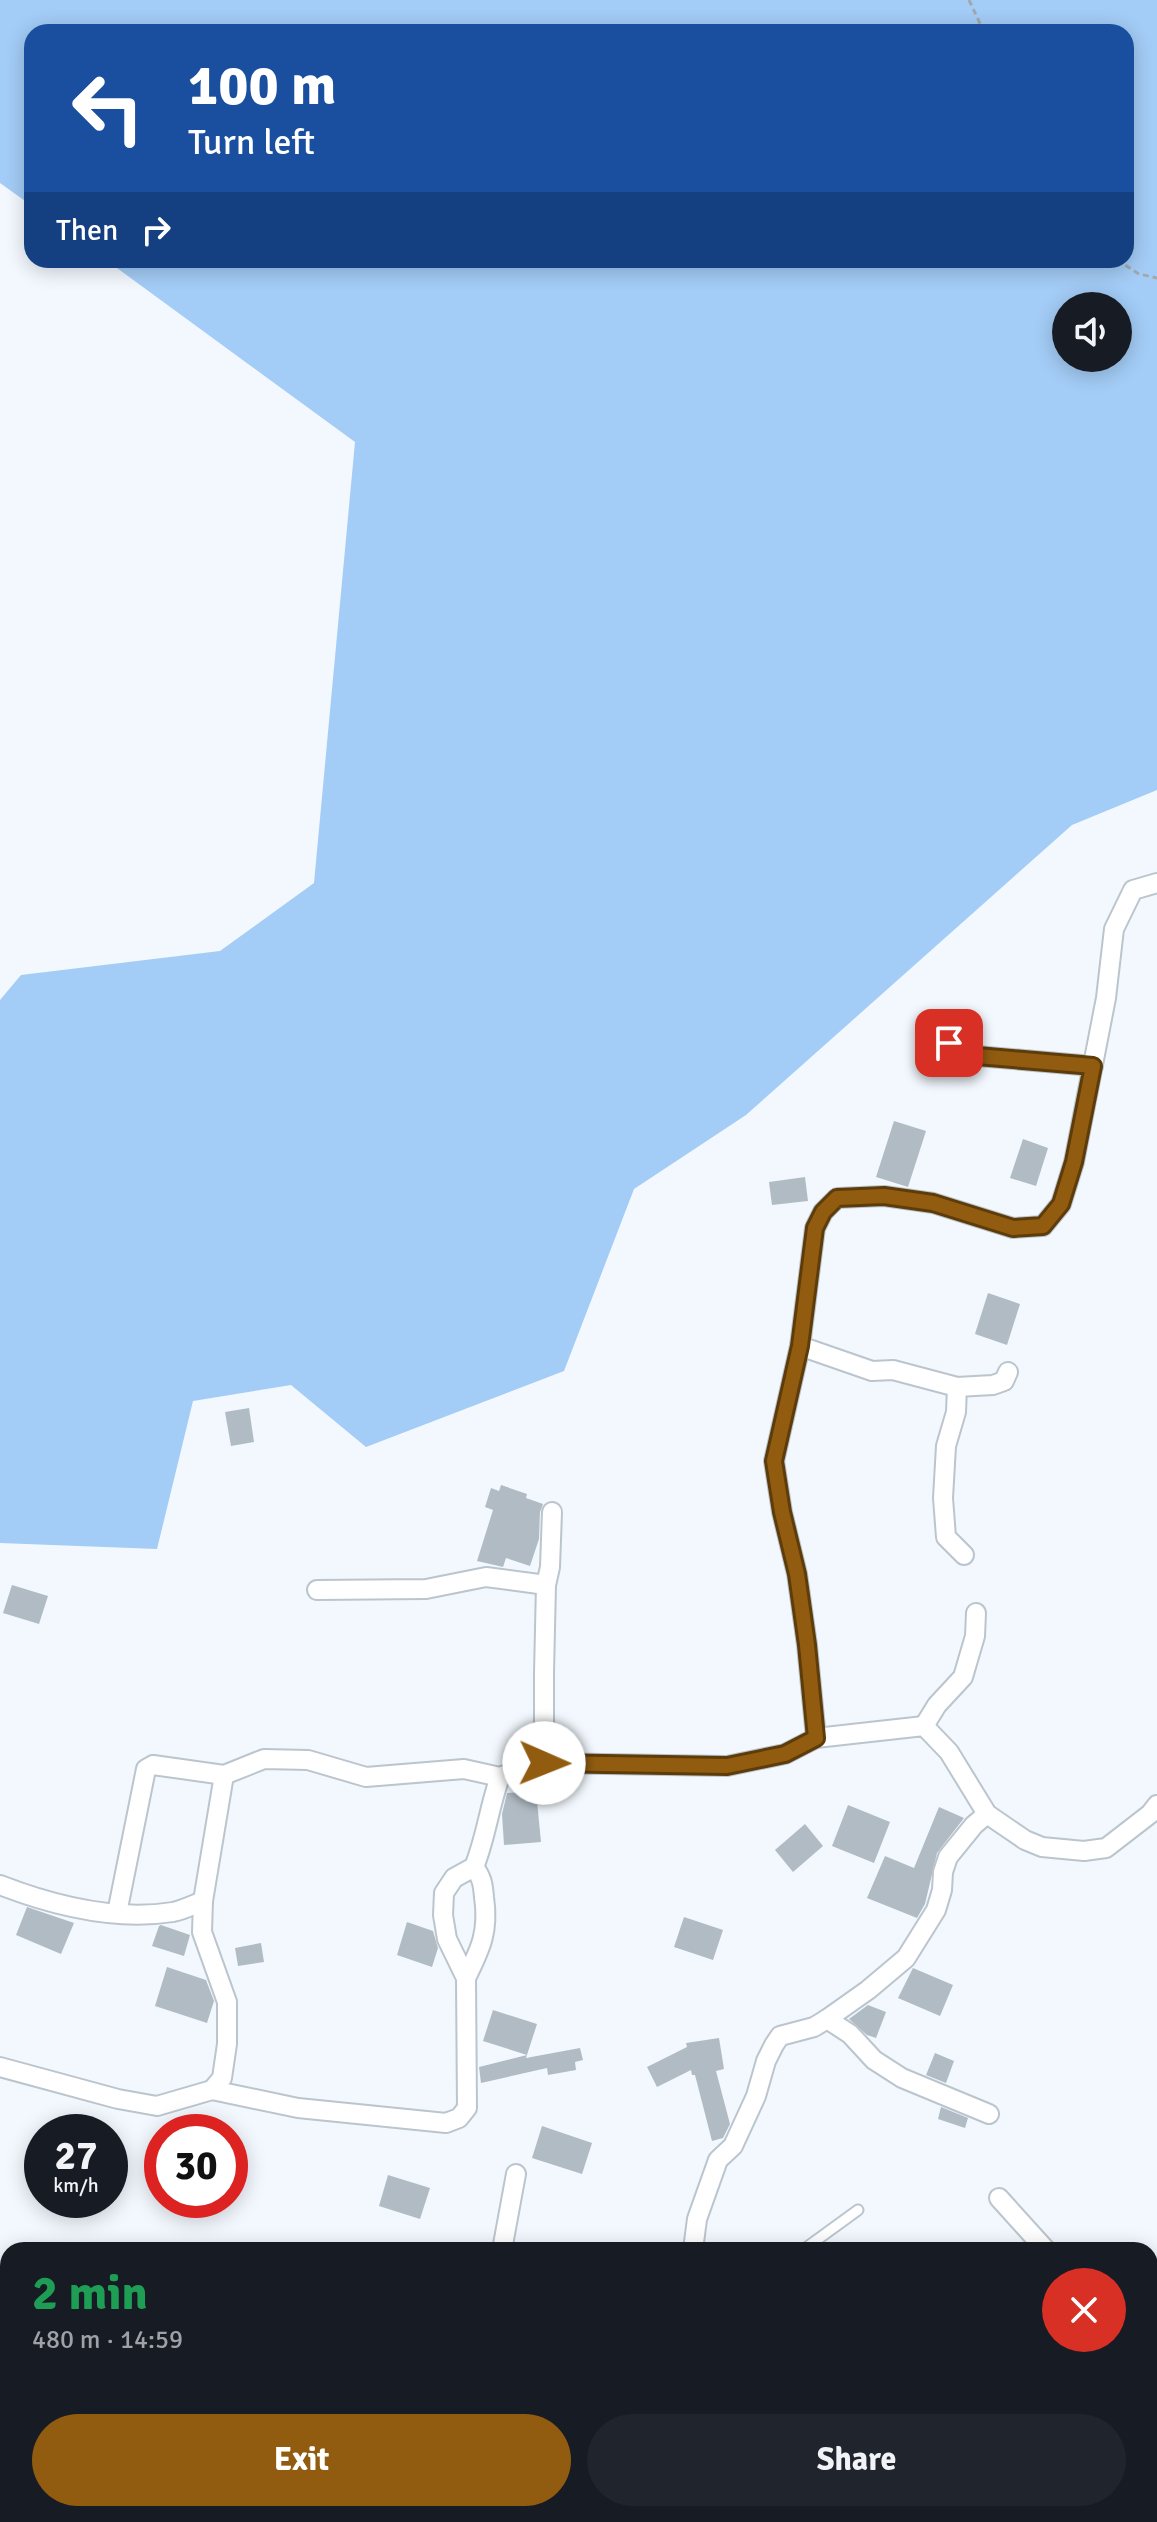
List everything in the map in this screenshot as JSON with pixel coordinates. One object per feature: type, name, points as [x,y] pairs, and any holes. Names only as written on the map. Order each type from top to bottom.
[{"type":"street","points":[[816,1738],[797,1574],[774,1461],[800,1346],[815,1228],[823,1212],[837,1198],[884,1196],[933,1203],[1013,1228],[1043,1226],[1061,1204],[1074,1162],[1106,998],[1114,929],[1133,890],[1157,883]]},
{"type":"street","points":[[932,1035],[977,1056],[1093,1066]]},
{"type":"street","points":[[800,1346],[872,1371],[893,1370],[957,1387],[993,1385],[1004,1381],[1008,1372]]},
{"type":"street","points":[[957,1387],[956,1412],[946,1446],[943,1498],[946,1537],[964,1555]]},
{"type":"street","points":[[544,1763],[546,1585],[550,1567],[552,1512]]},
{"type":"street","points":[[317,1590],[426,1589],[486,1577],[546,1585]]},
{"type":"street","points":[[924,1726],[937,1705],[963,1677],[975,1636],[976,1613]]},
{"type":"street","points":[[117,1913],[146,1769],[153,1765],[224,1775],[264,1759],[308,1760],[366,1777],[464,1769],[500,1777],[544,1763],[727,1766],[785,1754],[816,1738],[924,1726]]},
{"type":"street","points":[[924,1726],[949,1752],[987,1814],[1025,1840],[1042,1847],[1084,1851],[1106,1848],[1157,1805]]},
{"type":"street","points":[[212,2090],[222,2078],[227,2044],[227,2002],[202,1932],[203,1901],[224,1775]]},
{"type":"street","points":[[0,2067],[118,2099],[157,2106],[212,2090],[298,2108],[446,2123],[459,2118],[467,2108],[466,1978],[447,1939],[443,1915],[444,1893],[454,1878],[474,1867],[500,1777]]},
{"type":"street","points":[[694,2242],[697,2219],[718,2160],[733,2146],[756,2096],[766,2061],[780,2036],[814,2027],[827,2019],[906,1958],[936,1910],[948,1857],[987,1814]]},
{"type":"street","points":[[466,1978],[481,1947],[487,1920],[482,1877],[474,1867]]},
{"type":"street","points":[[0,1885],[34,1898],[98,1912],[141,1915],[176,1912],[203,1901]]},
{"type":"street","points":[[827,2019],[850,2034],[874,2060],[902,2078],[989,2114]]},
{"type":"street","points":[[503,2242],[516,2174]]},
{"type":"street","points":[[999,2198],[1039,2242]]},
{"type":"lane","points":[[814,2242],[858,2210]]},
{"type":"path","points":[[969,0],[980,24]]},
{"type":"path","points":[[1130,268],[1139,274],[1157,278]]},
{"type":"shaded area","points":[[0,0],[1157,0],[1157,790],[1072,825],[746,1115],[634,1189],[564,1371],[366,1447],[291,1385],[193,1401],[157,1549],[0,1543],[0,1000],[21,975],[220,951],[314,883],[355,442],[117,268],[1134,268],[1134,24],[24,24],[24,200],[0,183]]},
{"type":"building","points":[[894,1121],[926,1131],[908,1187],[876,1177]]},
{"type":"building","points":[[1023,1139],[1048,1148],[1036,1186],[1010,1178]]},
{"type":"building","points":[[805,1177],[808,1201],[772,1205],[769,1182]]},
{"type":"building","points":[[988,1293],[1020,1304],[1007,1345],[975,1334]]},
{"type":"building","points":[[249,1408],[254,1442],[231,1446],[225,1412]]},
{"type":"building","points":[[501,1485],[527,1494],[526,1498],[543,1504],[539,1539],[530,1566],[506,1558],[503,1567],[477,1561],[493,1510],[485,1507],[491,1488],[499,1491]]},
{"type":"building","points":[[12,1585],[48,1596],[39,1624],[3,1613]]},
{"type":"building","points":[[536,1791],[541,1842],[504,1845],[502,1814],[507,1793]]},
{"type":"building","points":[[848,1805],[890,1822],[874,1863],[832,1846]]},
{"type":"building","points":[[939,1807],[964,1818],[937,1853],[925,1904],[917,1918],[867,1898],[885,1856],[914,1868]]},
{"type":"building","points":[[805,1824],[823,1846],[793,1872],[775,1850]]},
{"type":"building","points":[[27,1907],[74,1923],[61,1954],[16,1935]]},
{"type":"building","points":[[684,1917],[723,1930],[713,1960],[674,1947]]},
{"type":"building","points":[[407,1922],[433,1931],[438,1948],[432,1967],[397,1955]]},
{"type":"building","points":[[161,1925],[190,1935],[184,1956],[152,1946]]},
{"type":"building","points":[[261,1943],[264,1962],[238,1966],[235,1948]]},
{"type":"building","points":[[167,1967],[206,1980],[214,2001],[207,2023],[155,2006]]},
{"type":"building","points":[[913,1968],[953,1985],[940,2016],[898,1998]]},
{"type":"building","points":[[868,2005],[886,2012],[876,2038],[867,2035],[849,2019]]},
{"type":"building","points":[[493,2010],[537,2024],[527,2055],[483,2041]]},
{"type":"building","points":[[719,2038],[724,2069],[716,2071],[730,2124],[723,2138],[712,2141],[695,2075],[691,2070],[657,2087],[647,2067],[687,2047],[686,2043]]},
{"type":"building","points":[[580,2048],[583,2060],[575,2062],[576,2070],[548,2075],[547,2068],[481,2083],[479,2067],[527,2055],[526,2058]]},
{"type":"building","points":[[935,2053],[954,2061],[946,2083],[926,2075]]},
{"type":"building","points":[[941,2107],[968,2118],[965,2128],[938,2119]]},
{"type":"building","points":[[542,2126],[592,2143],[582,2174],[532,2158]]},
{"type":"building","points":[[388,2175],[430,2188],[420,2219],[379,2206]]},
{"type":"route","points":[[544,1763],[727,1766],[785,1754],[816,1738],[797,1574],[774,1461],[800,1346],[815,1228],[823,1212],[837,1198],[884,1196],[933,1203],[1013,1228],[1043,1226],[1061,1204],[1074,1162],[1093,1066],[977,1056],[949,1043]]}]
